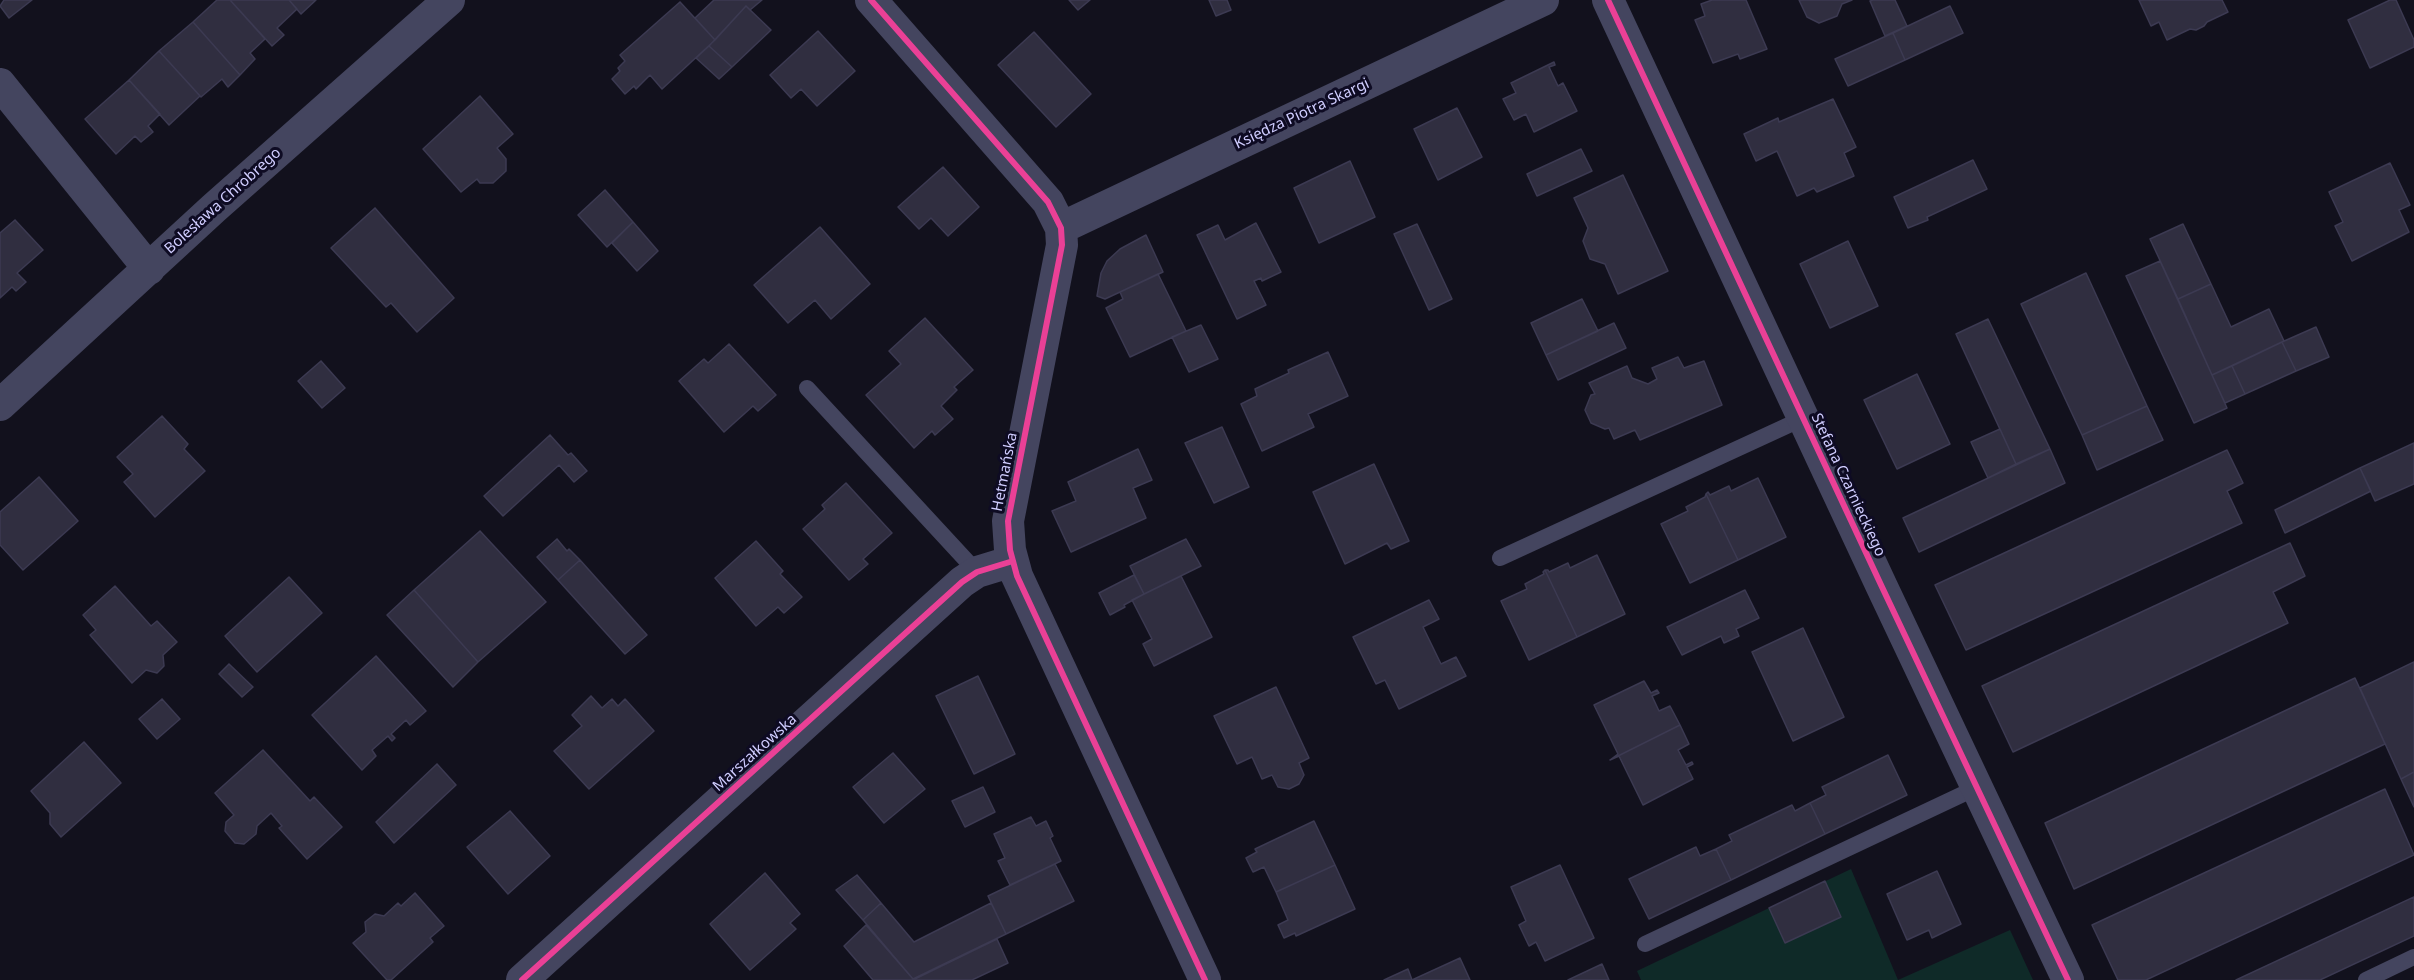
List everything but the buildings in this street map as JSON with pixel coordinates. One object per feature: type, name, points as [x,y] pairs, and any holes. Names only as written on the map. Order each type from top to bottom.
[{"type":"street","name":"Bolesława Chrobrego","points":[[0,405],[149,268],[449,0]]},
{"type":"street","name":"Hetmańska","points":[[871,0],[1048,202],[1060,228],[1062,245],[1008,521],[1010,550],[1036,618],[1205,980]]},
{"type":"street","name":"Księdza Piotra Skargi","points":[[1060,228],[1543,0]]},
{"type":"street","name":"Stefana Czarnieckiego","points":[[1608,0],[2068,980]]},
{"type":"street","points":[[0,84],[149,268]]},
{"type":"street","name":"Marszałkowska","points":[[522,980],[953,590],[977,572],[1013,561]]},
{"type":"lane","points":[[807,388],[977,572]]},
{"type":"lane","points":[[1500,558],[1804,418]]},
{"type":"lane","points":[[1645,944],[1978,787]]},
{"type":"lane","points":[[2366,980],[2414,957]]},
{"type":"green space","points":[[1851,869],[1898,980],[1641,980],[1637,971]]},
{"type":"green space","points":[[2010,930],[2033,980],[1898,980]]},
{"type":"cycle path","points":[[871,0],[1048,202],[1061,228],[1062,245],[1008,521],[1010,550],[1017,576],[1205,980]]},
{"type":"cycle path","points":[[1608,0],[2068,980]]},
{"type":"cycle path","points":[[522,980],[962,582],[977,572],[1013,561]]}]
